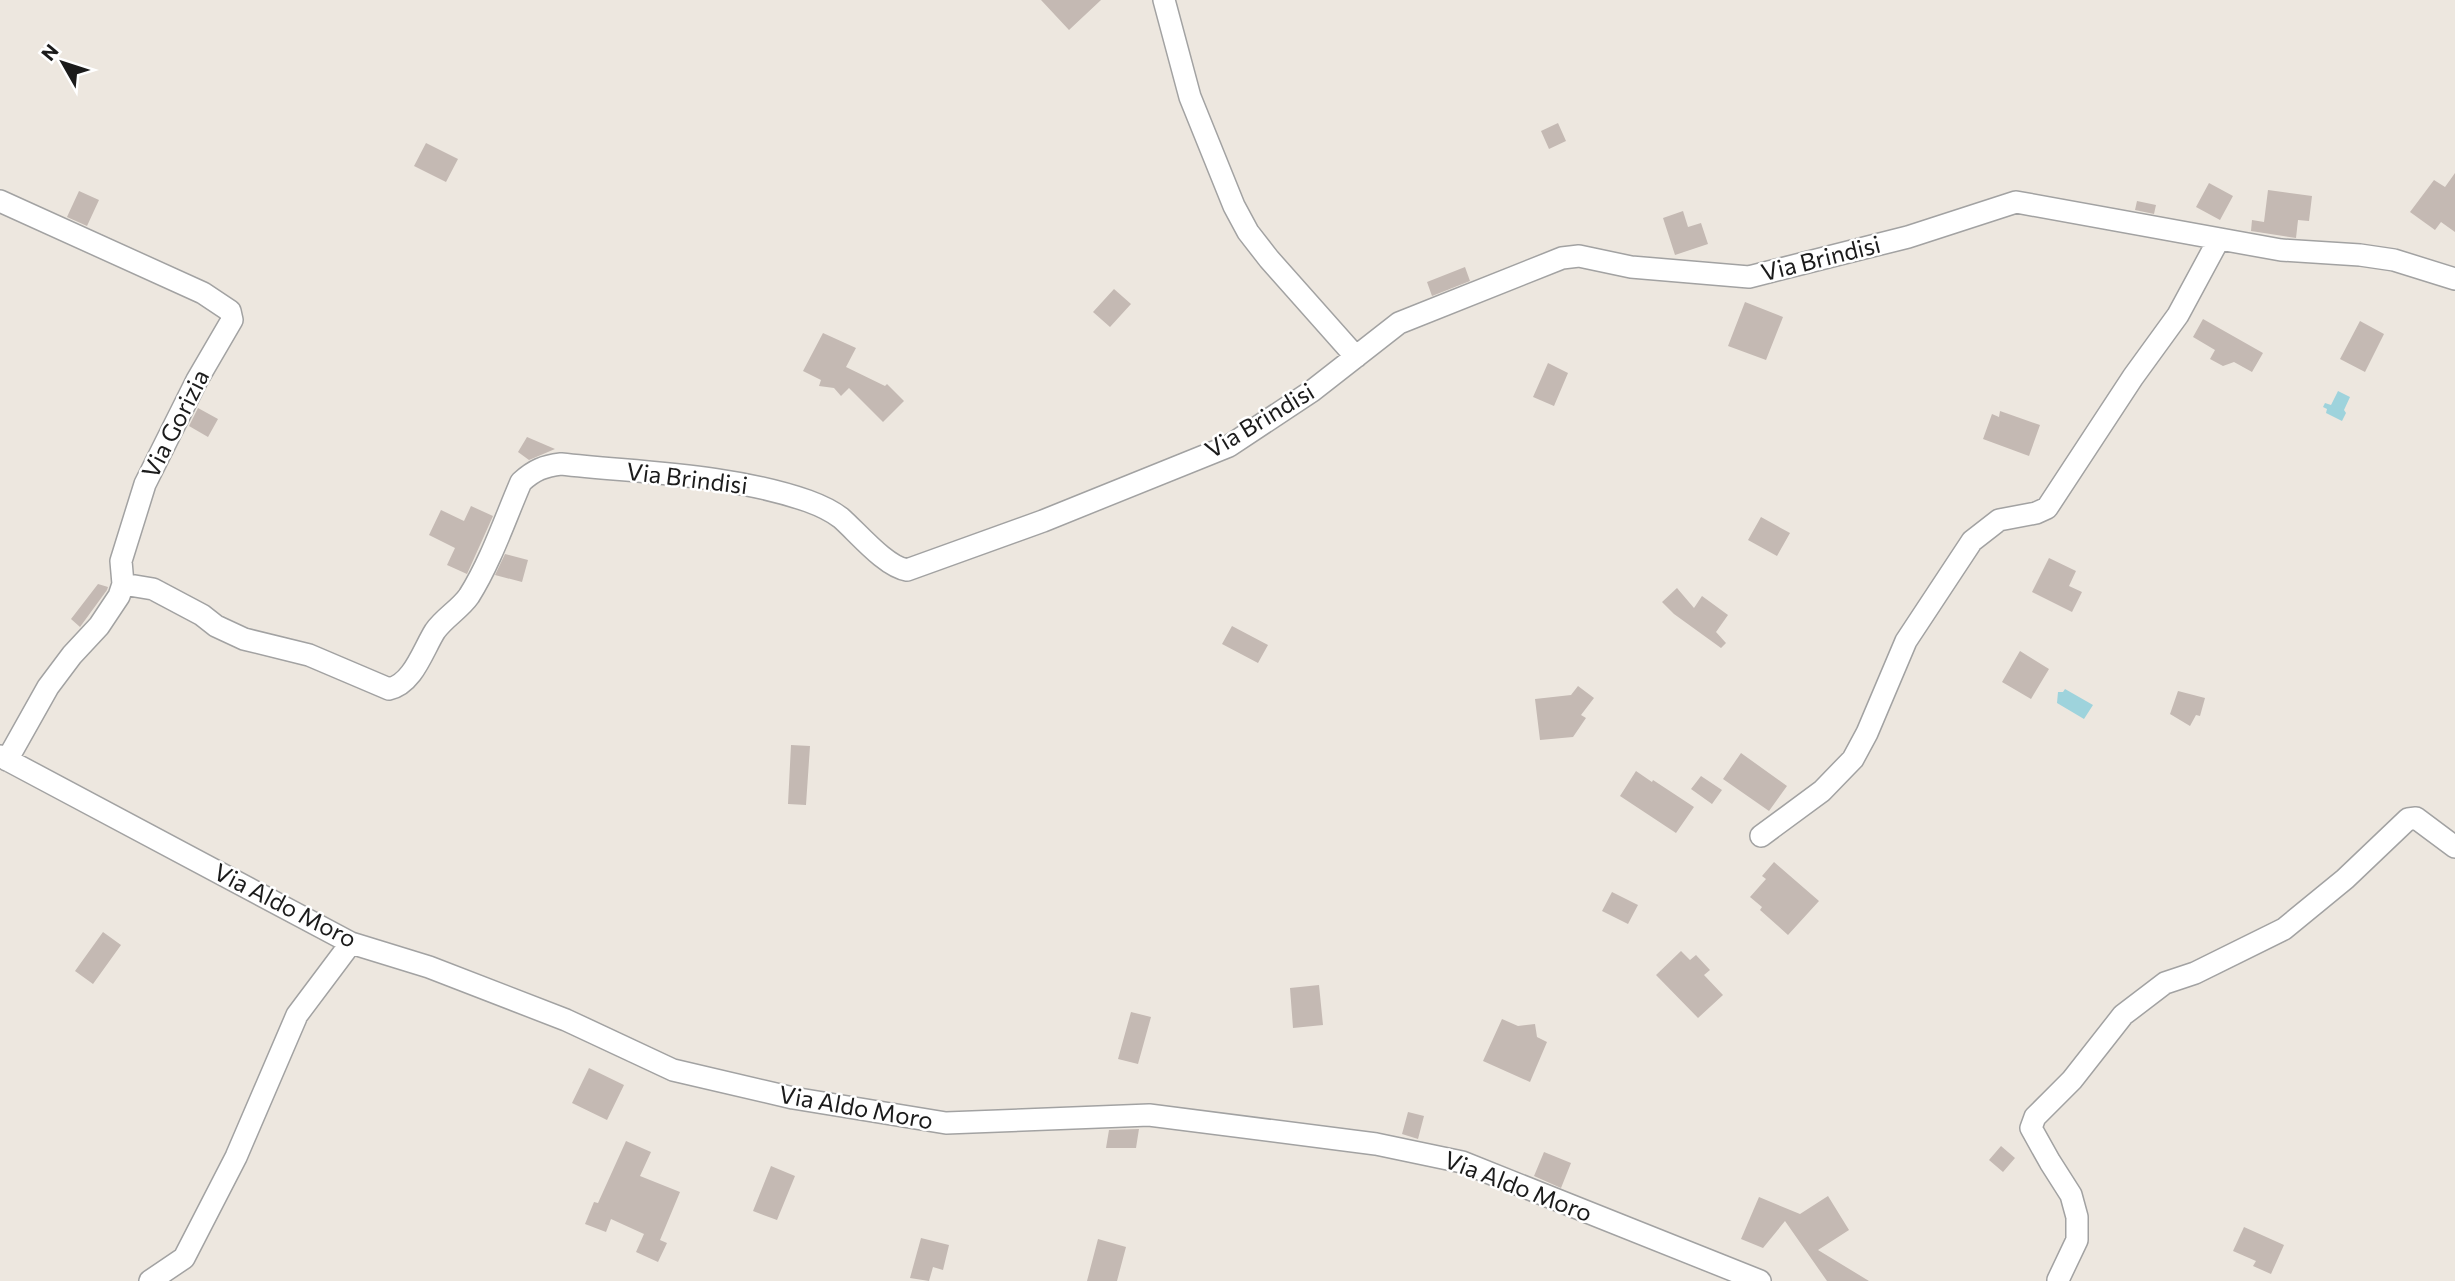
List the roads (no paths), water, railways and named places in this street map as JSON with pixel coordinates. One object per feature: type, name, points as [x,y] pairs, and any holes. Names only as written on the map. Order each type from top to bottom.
[{"type":"street","points":[[1164,0],[1189,97],[1234,206],[1248,232],[1356,356]]},
{"type":"street","name":"Via Gorizia","points":[[0,201],[203,293],[230,311],[232,320],[197,380],[145,484],[121,561],[123,584],[119,596],[99,626],[72,655],[48,687],[4,758]]},
{"type":"street","name":"Via Brindisi","points":[[123,584],[153,589],[244,639],[309,655],[389,689],[398,687],[406,680],[437,629],[467,598],[481,575],[521,482],[531,472],[544,466],[561,464],[735,482],[809,501],[838,516],[898,569],[907,570],[1043,521],[1228,446],[1312,391],[1399,323],[1562,258],[1579,256],[1631,267],[1748,277],[1908,237],[2016,202],[2281,250],[2394,260],[2455,279]]},
{"type":"street","points":[[1761,836],[1822,791],[1853,759],[1906,642],[1972,541],[1999,520],[2036,513],[2047,508],[2133,377],[2178,315],[2219,239]]},
{"type":"street","name":"Via Aldo Moro","points":[[4,758],[351,943],[429,967],[566,1020],[673,1070],[793,1098],[946,1123],[1149,1115],[1376,1144],[1462,1162],[1760,1281]]},
{"type":"street","points":[[2058,1280],[2077,1240],[2077,1217],[2071,1195],[2031,1128],[2035,1117],[2072,1080],[2123,1015],[2165,983],[2195,973],[2284,929],[2345,879],[2408,819],[2416,818],[2455,847]]},
{"type":"street","points":[[150,1281],[184,1258],[236,1157],[297,1015],[351,943]]},
{"type":"water","points":[[2338,391],[2350,397],[2342,421],[2326,413],[2327,409],[2323,407],[2325,403],[2331,405]]},
{"type":"water","points":[[2065,689],[2093,705],[2084,719],[2057,703],[2058,692]]}]
